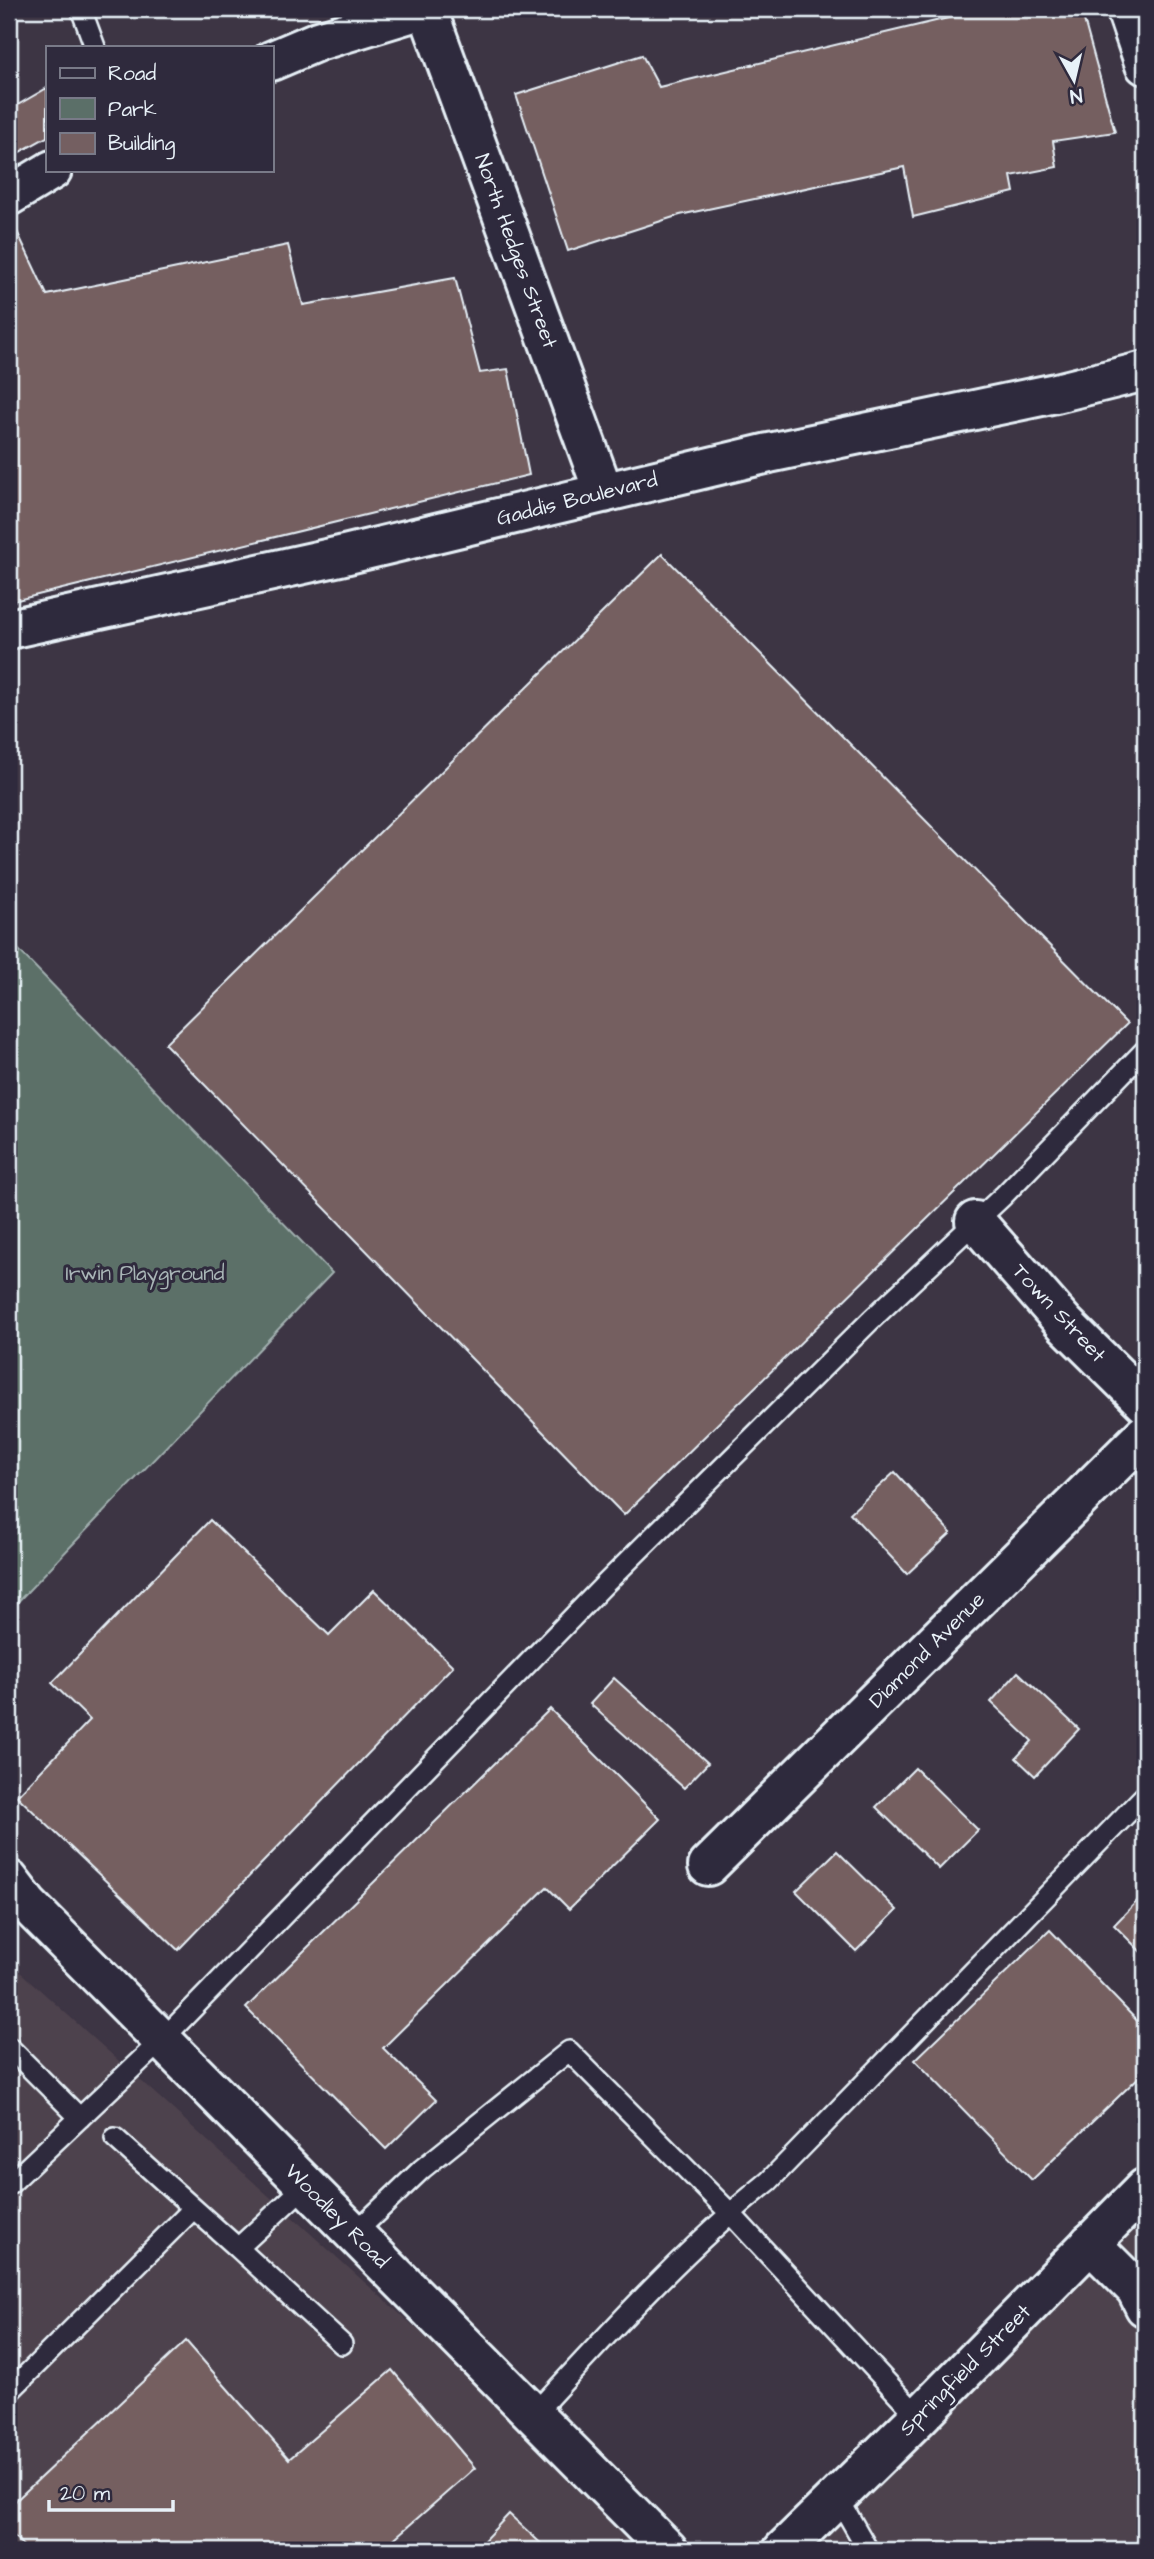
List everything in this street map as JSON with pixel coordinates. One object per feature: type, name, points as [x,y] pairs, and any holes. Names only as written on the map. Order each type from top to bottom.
[{"type":"street","points":[[273,60],[318,41],[425,9]]},
{"type":"street","name":"North Hedges Street","points":[[425,9],[604,493]]},
{"type":"street","points":[[1126,9],[1145,65]]},
{"type":"street","points":[[9,196],[49,172]]},
{"type":"street","name":"Gaddis Boulevard","points":[[9,629],[340,556],[769,453],[1056,393],[1145,371]]},
{"type":"street","name":"Town Street","points":[[975,1221],[1065,1324],[1145,1403]]},
{"type":"street","name":"Diamond Avenue","points":[[708,1866],[1145,1434]]},
{"type":"street","name":"Woodley Road","points":[[9,1880],[29,1905],[668,2550]]},
{"type":"street","name":"Springfield Street","points":[[783,2550],[919,2417],[1145,2188]]},
{"type":"street","points":[[1090,2243],[1136,2289],[1145,2307]]},
{"type":"lane","points":[[82,9],[95,46]]},
{"type":"lane","points":[[9,2185],[162,2040],[603,1586],[1145,1050]]},
{"type":"lane","points":[[533,2415],[598,2345],[730,2213],[769,2180],[1145,1796]]},
{"type":"lane","points":[[9,2047],[80,2118]]},
{"type":"lane","points":[[355,2233],[422,2169],[569,2051],[730,2213],[919,2417]]},
{"type":"lane","points":[[115,2138],[342,2344]]},
{"type":"lane","points":[[238,2248],[306,2185]]},
{"type":"lane","points":[[9,2392],[193,2209]]},
{"type":"lane","points":[[837,2496],[867,2550]]},
{"type":"shaded area","points":[[9,1962],[662,2550],[9,2550]]},
{"type":"shaded area","points":[[1145,2196],[1145,2550],[784,2550]]},
{"type":"green space","name":"Irwin Playground","points":[[9,940],[332,1273],[9,1611]]},
{"type":"building","points":[[986,9],[1081,9],[1115,132],[1053,141],[1057,167],[1011,176],[1014,192],[913,217],[904,167],[680,215],[568,251],[516,95],[642,55],[659,87]]},
{"type":"building","points":[[46,89],[46,138],[9,158],[9,110]]},
{"type":"building","points":[[14,225],[47,295],[288,245],[303,305],[455,278],[480,373],[508,369],[529,475],[9,602],[9,229]]},
{"type":"building","points":[[662,554],[1127,1024],[624,1515],[165,1044]]},
{"type":"building","points":[[895,1472],[951,1533],[907,1574],[850,1513]]},
{"type":"building","points":[[210,1520],[329,1635],[374,1590],[453,1666],[178,1950],[17,1796],[90,1720],[52,1683]]},
{"type":"building","points":[[1018,1672],[1079,1729],[1035,1776],[1016,1758],[1032,1741],[991,1702]]},
{"type":"building","points":[[614,1678],[708,1763],[684,1788],[590,1704]]},
{"type":"building","points":[[550,1709],[660,1819],[569,1909],[547,1887],[383,2048],[436,2100],[386,2149],[246,2008]]},
{"type":"building","points":[[915,1768],[978,1830],[939,1869],[876,1807]]},
{"type":"building","points":[[837,1851],[897,1910],[856,1951],[796,1891]]},
{"type":"building","points":[[1145,1893],[1145,1956],[1114,1925]]},
{"type":"building","points":[[1050,1930],[1145,2029],[1145,2071],[1032,2180],[915,2060]]},
{"type":"building","points":[[186,2341],[289,2459],[392,2370],[475,2468],[381,2550],[27,2550],[9,2531],[9,2507]]},
{"type":"building","points":[[509,2514],[548,2550],[475,2550]]}]
